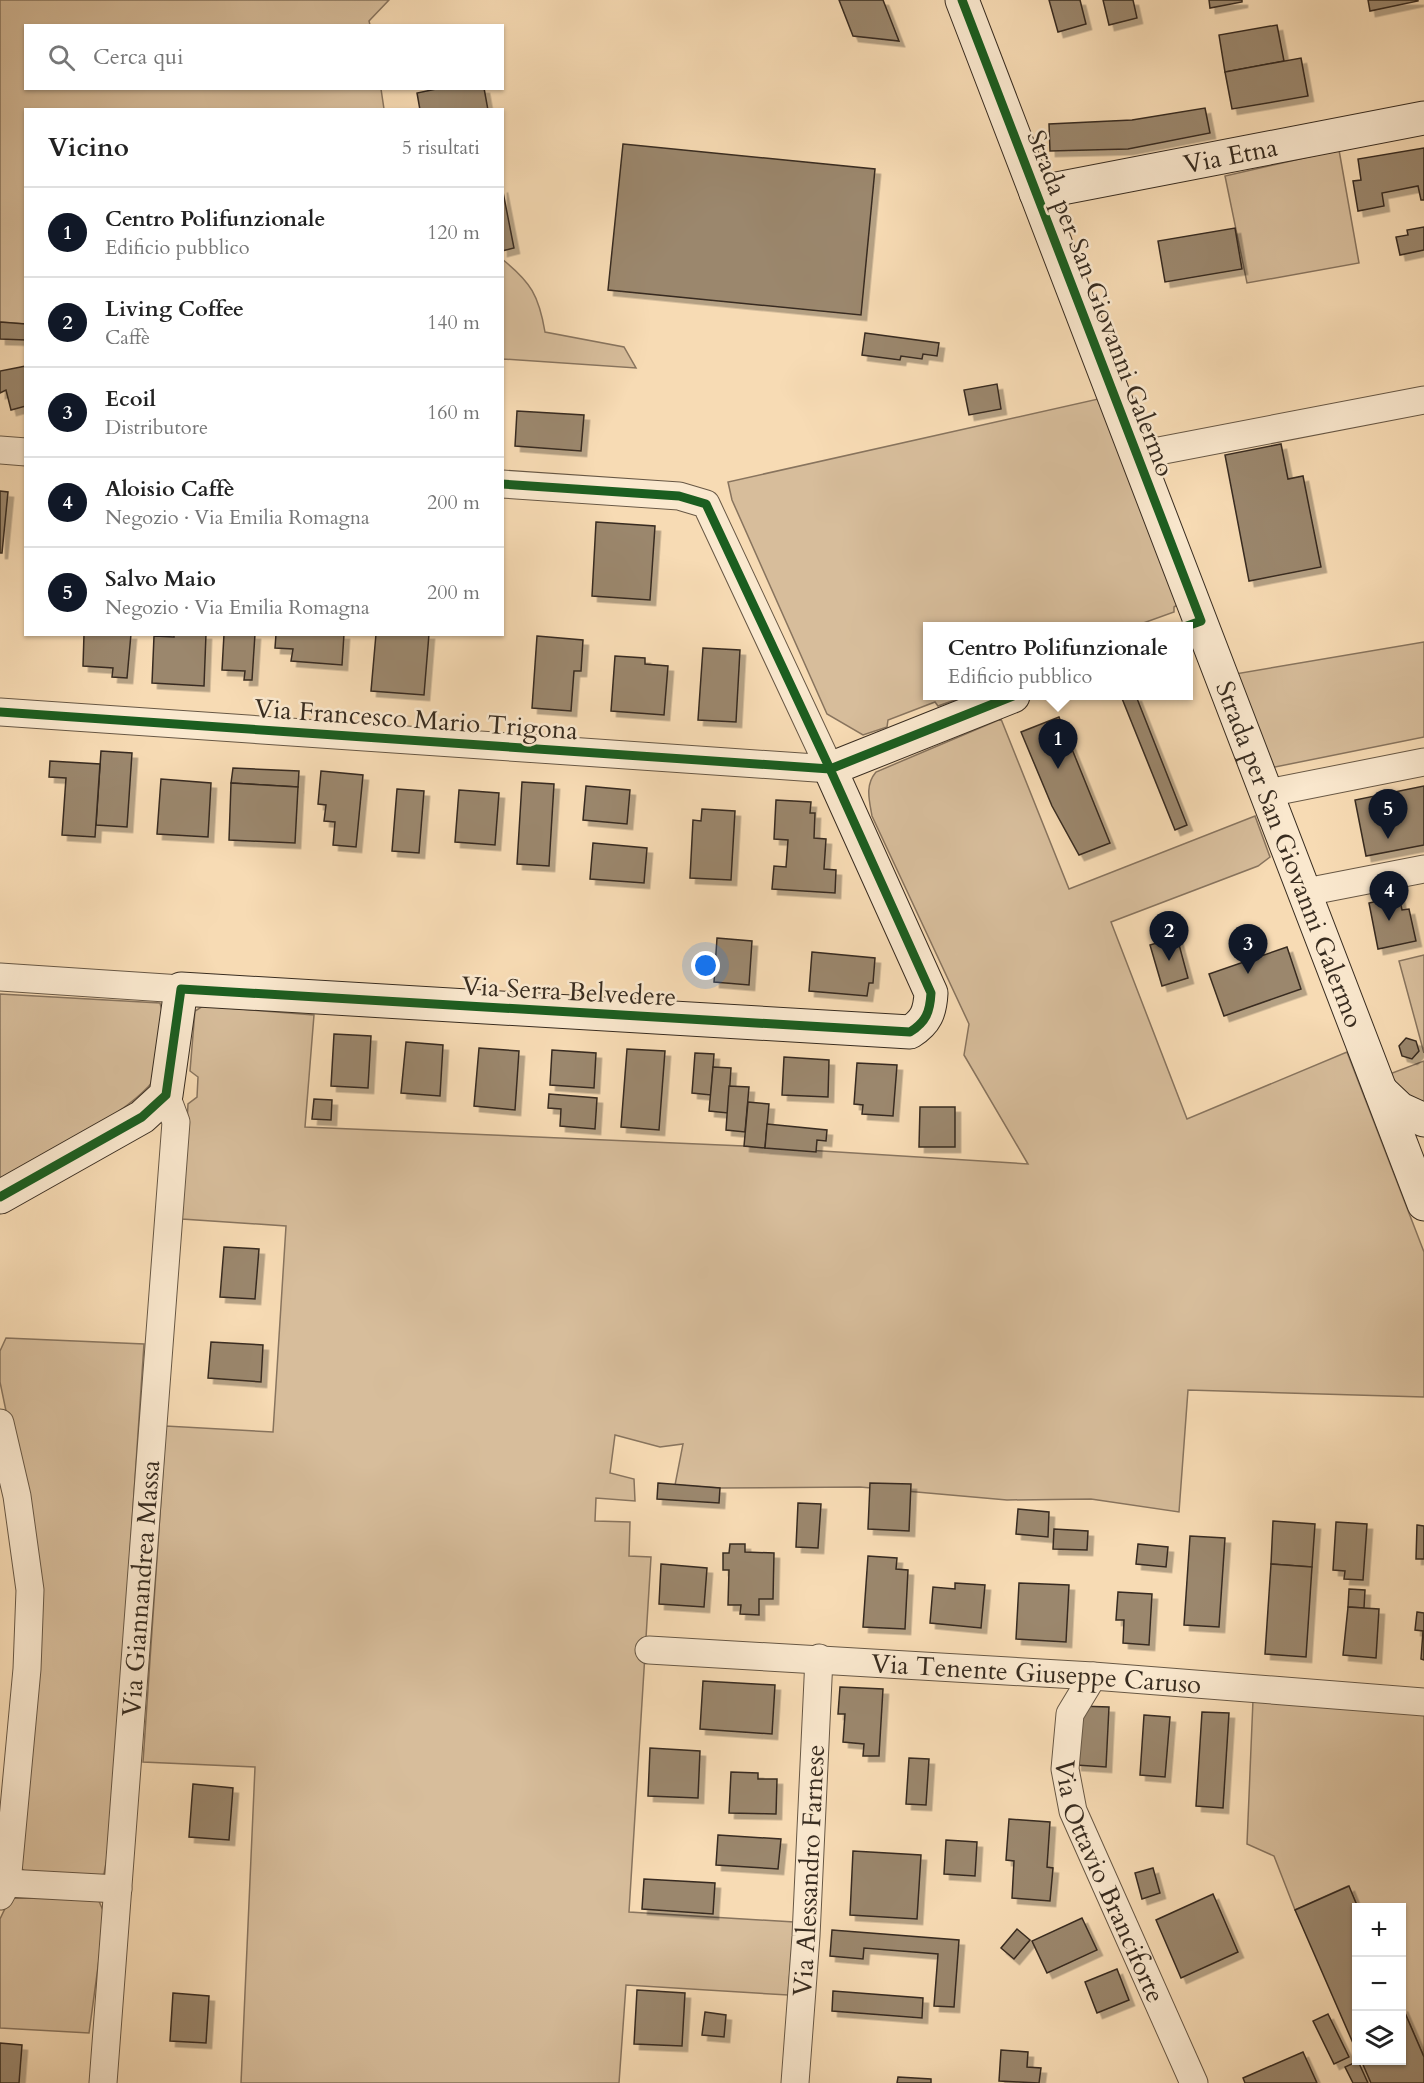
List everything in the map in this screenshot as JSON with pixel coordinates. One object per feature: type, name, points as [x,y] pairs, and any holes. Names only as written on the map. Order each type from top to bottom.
[{"type":"street","name":"Strada per San Giovanni Galermo","points":[[962,0],[1138,455],[1194,624],[1268,793],[1381,1091],[1417,1143],[1424,1204]]},
{"type":"street","name":"Via Etna","points":[[1036,193],[1424,118]]},
{"type":"street","points":[[1138,455],[1424,400]]},
{"type":"street","points":[[0,450],[24,452]]},
{"type":"street","points":[[504,484],[680,496],[706,504],[830,769],[1004,700]]},
{"type":"street","name":"Via Francesco Mario Trigona","points":[[0,712],[830,769]]},
{"type":"street","points":[[1268,793],[1424,762]]},
{"type":"street","name":"Via Serra Belvedere","points":[[181,989],[910,1032],[922,1024],[930,1010],[931,993],[830,769]]},
{"type":"street","points":[[1306,892],[1424,869]]},
{"type":"street","points":[[0,977],[181,989],[166,1095],[142,1117],[0,1197]]},
{"type":"street","points":[[1381,1091],[1400,1108],[1424,1120]]},
{"type":"street","name":"Via Giannandrea Massa","points":[[103,2083],[176,1122],[166,1095]]},
{"type":"street","points":[[0,1423],[17,1496],[30,1590],[27,1669],[4,1889],[118,1889]]},
{"type":"street","name":"Via Tenente Giuseppe Caruso","points":[[649,1650],[819,1658],[1093,1676],[1424,1702]]},
{"type":"street","name":"Via Alessandro Farnese","points":[[795,2083],[807,1936],[819,1658]]},
{"type":"street","name":"Via Ottavio Branciforte","points":[[1093,1676],[1070,1714],[1065,1769],[1072,1811],[1194,2083]]},
{"type":"shaded area","points":[[0,0],[389,0],[369,21],[370,24],[24,24],[24,90],[381,90],[384,108],[24,108],[24,324],[0,322]]},
{"type":"shaded area","points":[[1339,150],[1359,263],[1247,283],[1225,176]]},
{"type":"shaded area","points":[[504,261],[520,275],[532,291],[540,309],[545,332],[624,347],[636,368],[504,359]]},
{"type":"shaded area","points":[[1098,399],[1179,604],[1174,607],[1174,612],[1146,622],[923,622],[923,700],[955,700],[938,706],[935,702],[888,720],[887,727],[863,735],[827,714],[732,500],[728,482]]},
{"type":"shaded area","points":[[1424,642],[1424,737],[1270,768],[1235,674]]},
{"type":"shaded area","points":[[1001,719],[1069,889],[1255,816],[1270,857],[1258,866],[1111,922],[1187,1119],[1347,1052],[1424,1252],[1424,1397],[1188,1390],[1179,1512],[1091,1499],[1007,1500],[860,1487],[720,1488],[675,1485],[683,1444],[660,1447],[615,1435],[610,1473],[634,1479],[635,1501],[596,1498],[595,1521],[630,1522],[629,1556],[651,1557],[629,1912],[794,1922],[788,1995],[626,1985],[619,2083],[241,2083],[255,1767],[143,1762],[166,1426],[273,1432],[286,1226],[182,1219],[188,1104],[197,1097],[198,1077],[190,1071],[195,1011],[203,1006],[314,1015],[305,1127],[744,1146],[1028,1164],[964,1055],[969,1024],[872,816],[869,798],[870,782],[876,772]]},
{"type":"shaded area","points":[[1424,955],[1424,1053],[1399,961]]},
{"type":"shaded area","points":[[0,994],[160,1003],[164,1037],[159,1071],[150,1085],[134,1100],[88,1132],[0,1182]]},
{"type":"shaded area","points":[[1424,1061],[1424,1104],[1413,1099],[1387,1075]]},
{"type":"shaded area","points":[[6,1338],[144,1344],[111,1836],[104,1874],[91,1880],[28,1874],[20,1867],[23,1493],[0,1382],[0,1351]]},
{"type":"shaded area","points":[[1253,1700],[1424,1712],[1424,2057],[1406,2015],[1406,1903],[1356,1903],[1348,1886],[1295,1910],[1274,1856],[1247,1844]]},
{"type":"shaded area","points":[[10,1898],[98,1899],[105,1915],[89,2033],[0,2028],[0,1919]]},
{"type":"building","points":[[839,0],[883,0],[899,41],[853,36]]},
{"type":"building","points":[[1049,0],[1080,0],[1086,24],[1058,32]]},
{"type":"building","points":[[1103,0],[1133,0],[1137,18],[1109,25]]},
{"type":"building","points":[[1209,0],[1242,0],[1242,2],[1210,8]]},
{"type":"building","points":[[1368,0],[1418,0],[1418,1],[1370,11]]},
{"type":"building","points":[[1277,25],[1284,61],[1225,72],[1219,35]]},
{"type":"building","points":[[1301,58],[1308,96],[1232,109],[1225,72]]},
{"type":"building","points":[[431,90],[484,90],[488,108],[420,108],[417,93]]},
{"type":"building","points":[[1205,108],[1210,133],[1128,149],[1050,151],[1049,124],[1132,120]]},
{"type":"building","points":[[623,144],[875,169],[861,315],[608,290]]},
{"type":"building","points":[[1424,148],[1424,200],[1421,200],[1418,186],[1382,193],[1384,206],[1358,211],[1353,181],[1361,180],[1358,159]]},
{"type":"building","points":[[504,197],[514,248],[504,250]]},
{"type":"building","points":[[1424,227],[1424,250],[1400,255],[1396,237],[1408,235],[1407,230]]},
{"type":"building","points":[[1235,228],[1242,269],[1165,282],[1158,241]]},
{"type":"building","points":[[0,322],[24,324],[24,340],[0,339]]},
{"type":"building","points":[[865,333],[939,343],[937,356],[923,354],[922,359],[901,356],[900,360],[862,355]]},
{"type":"building","points":[[24,366],[24,407],[11,410],[6,390],[0,393],[0,371]]},
{"type":"building","points":[[997,384],[1001,409],[969,415],[964,390]]},
{"type":"building","points":[[517,411],[584,415],[581,451],[515,446]]},
{"type":"building","points":[[1281,444],[1288,479],[1303,476],[1321,567],[1249,581],[1225,455]]},
{"type":"building","points":[[0,491],[8,492],[2,553],[0,553]]},
{"type":"building","points":[[596,522],[655,526],[650,600],[592,596]]},
{"type":"building","points":[[84,636],[131,636],[127,678],[112,677],[113,668],[83,666]]},
{"type":"building","points":[[154,636],[206,636],[204,686],[152,683]]},
{"type":"building","points":[[224,636],[255,636],[252,680],[244,680],[245,671],[222,670]]},
{"type":"building","points":[[276,636],[344,636],[342,665],[291,661],[293,649],[275,648]]},
{"type":"building","points":[[376,636],[429,636],[424,695],[371,691]]},
{"type":"building","points":[[537,636],[583,640],[581,671],[574,671],[571,711],[532,708]]},
{"type":"building","points":[[703,648],[740,650],[736,722],[698,720]]},
{"type":"building","points":[[615,656],[645,658],[645,664],[668,666],[664,715],[611,711]]},
{"type":"building","points":[[1123,700],[1138,700],[1187,825],[1175,830]]},
{"type":"building","points":[[1059,717],[1110,843],[1079,855],[1052,806],[1021,732]]},
{"type":"building","points":[[101,751],[132,753],[127,827],[96,825]]},
{"type":"building","points":[[50,761],[100,764],[95,837],[62,835],[66,778],[49,777]]},
{"type":"building","points":[[233,768],[299,771],[298,787],[231,783]]},
{"type":"building","points":[[321,771],[363,775],[356,847],[333,845],[335,822],[324,821],[326,805],[318,804]]},
{"type":"building","points":[[161,779],[211,783],[208,837],[157,834]]},
{"type":"building","points":[[522,782],[554,784],[549,866],[517,864]]},
{"type":"building","points":[[231,783],[298,787],[295,843],[229,840]]},
{"type":"building","points":[[586,786],[630,790],[627,824],[583,820]]},
{"type":"building","points":[[1424,786],[1424,845],[1366,856],[1355,800]]},
{"type":"building","points":[[397,789],[424,791],[419,853],[392,851]]},
{"type":"building","points":[[459,790],[499,793],[495,845],[455,842]]},
{"type":"building","points":[[776,800],[811,802],[810,813],[815,813],[814,838],[826,839],[824,869],[836,870],[835,893],[772,889],[774,866],[786,867],[788,840],[774,839]]},
{"type":"building","points":[[702,809],[735,811],[731,880],[690,878],[693,820],[701,821]]},
{"type":"building","points":[[593,843],[647,848],[644,883],[590,879]]},
{"type":"building","points":[[1399,896],[1402,910],[1409,909],[1416,941],[1378,949],[1369,903]]},
{"type":"building","points":[[1177,937],[1188,978],[1162,986],[1150,945]]},
{"type":"building","points":[[717,938],[752,941],[749,985],[714,982]]},
{"type":"building","points":[[1287,947],[1301,989],[1224,1016],[1209,974]]},
{"type":"building","points":[[812,952],[875,958],[873,983],[869,983],[867,996],[809,991]]},
{"type":"building","points":[[334,1034],[371,1036],[368,1088],[331,1086]]},
{"type":"building","points":[[1406,1038],[1416,1041],[1419,1051],[1412,1059],[1402,1056],[1399,1046]]},
{"type":"building","points":[[406,1042],[443,1045],[440,1096],[401,1093]]},
{"type":"building","points":[[479,1048],[519,1051],[515,1110],[474,1106]]},
{"type":"building","points":[[627,1049],[665,1051],[659,1130],[621,1127]]},
{"type":"building","points":[[552,1050],[596,1053],[594,1088],[550,1085]]},
{"type":"building","points":[[695,1053],[714,1054],[711,1095],[692,1093]]},
{"type":"building","points":[[784,1057],[829,1060],[828,1097],[782,1095]]},
{"type":"building","points":[[857,1063],[897,1065],[893,1116],[862,1114],[863,1105],[854,1104]]},
{"type":"building","points":[[713,1067],[731,1068],[728,1113],[709,1111]]},
{"type":"building","points":[[729,1086],[749,1087],[745,1132],[726,1130]]},
{"type":"building","points":[[549,1094],[597,1098],[595,1129],[560,1126],[561,1109],[548,1108]]},
{"type":"building","points":[[314,1099],[332,1100],[331,1120],[312,1119]]},
{"type":"building","points":[[748,1102],[769,1104],[765,1148],[744,1146]]},
{"type":"building","points":[[920,1107],[955,1107],[955,1147],[919,1147]]},
{"type":"building","points":[[767,1124],[827,1130],[826,1141],[817,1140],[816,1152],[765,1148]]},
{"type":"building","points":[[224,1247],[259,1249],[255,1299],[220,1297]]},
{"type":"building","points":[[211,1342],[263,1345],[261,1382],[208,1378]]},
{"type":"building","points":[[658,1483],[720,1488],[719,1503],[657,1499]]},
{"type":"building","points":[[870,1483],[911,1484],[909,1531],[868,1529]]},
{"type":"building","points":[[798,1503],[821,1504],[818,1548],[796,1547]]},
{"type":"building","points":[[1018,1509],[1049,1512],[1048,1537],[1016,1534]]},
{"type":"building","points":[[1273,1521],[1315,1524],[1312,1567],[1271,1564]]},
{"type":"building","points":[[1336,1522],[1367,1524],[1363,1580],[1344,1579],[1345,1571],[1333,1570]]},
{"type":"building","points":[[1417,1525],[1424,1526],[1424,1559],[1416,1559]]},
{"type":"building","points":[[1054,1529],[1088,1531],[1087,1550],[1053,1549]]},
{"type":"building","points":[[1190,1536],[1225,1538],[1219,1627],[1184,1625]]},
{"type":"building","points":[[730,1544],[745,1544],[745,1552],[774,1553],[773,1599],[759,1599],[759,1615],[740,1614],[741,1605],[728,1605],[729,1570],[723,1570],[723,1553],[729,1553]]},
{"type":"building","points":[[1138,1544],[1168,1547],[1166,1567],[1136,1564]]},
{"type":"building","points":[[868,1556],[897,1558],[896,1569],[908,1570],[905,1629],[863,1627]]},
{"type":"building","points":[[661,1564],[707,1568],[704,1607],[659,1604]]},
{"type":"building","points":[[1271,1564],[1312,1567],[1306,1657],[1265,1654]]},
{"type":"building","points":[[955,1583],[985,1585],[981,1628],[930,1623],[933,1587],[955,1589]]},
{"type":"building","points":[[1019,1583],[1069,1585],[1066,1642],[1016,1639]]},
{"type":"building","points":[[1349,1589],[1365,1590],[1364,1608],[1348,1607]]},
{"type":"building","points":[[1118,1592],[1152,1594],[1149,1645],[1123,1643],[1124,1620],[1116,1620]]},
{"type":"building","points":[[1348,1607],[1379,1609],[1376,1658],[1343,1655]]},
{"type":"building","points":[[1417,1612],[1424,1613],[1424,1660],[1421,1659],[1423,1631],[1415,1630]]},
{"type":"building","points":[[703,1681],[775,1685],[772,1734],[700,1729]]},
{"type":"building","points":[[840,1687],[883,1689],[879,1756],[863,1756],[864,1744],[843,1742],[845,1714],[838,1714]]},
{"type":"building","points":[[1078,1706],[1109,1707],[1106,1767],[1076,1765]]},
{"type":"building","points":[[1202,1712],[1229,1713],[1223,1808],[1196,1806]]},
{"type":"building","points":[[1144,1715],[1170,1717],[1165,1777],[1140,1775]]},
{"type":"building","points":[[650,1748],[700,1751],[698,1798],[648,1796]]},
{"type":"building","points":[[909,1758],[929,1759],[926,1805],[906,1804]]},
{"type":"building","points":[[731,1772],[758,1773],[758,1779],[777,1779],[776,1814],[729,1813]]},
{"type":"building","points":[[193,1784],[233,1788],[229,1840],[189,1837]]},
{"type":"building","points":[[1009,1819],[1050,1822],[1047,1867],[1053,1868],[1050,1901],[1012,1898],[1014,1861],[1006,1860]]},
{"type":"building","points":[[718,1835],[781,1839],[778,1869],[716,1865]]},
{"type":"building","points":[[946,1840],[977,1842],[975,1876],[944,1874]]},
{"type":"building","points":[[853,1851],[921,1855],[917,1919],[850,1915]]},
{"type":"building","points":[[1153,1868],[1160,1893],[1142,1899],[1135,1873]]},
{"type":"building","points":[[644,1879],[715,1883],[713,1914],[642,1909]]},
{"type":"building","points":[[1349,1886],[1356,1903],[1352,1903],[1352,2041],[1295,1910]]},
{"type":"building","points":[[1213,1894],[1238,1952],[1181,1978],[1156,1920]]},
{"type":"building","points":[[1082,1918],[1097,1950],[1047,1973],[1032,1941]]},
{"type":"building","points":[[1017,1929],[1030,1940],[1014,1959],[1001,1948]]},
{"type":"building","points":[[832,1930],[959,1940],[954,2007],[934,2006],[938,1954],[864,1948],[863,1959],[830,1956]]},
{"type":"building","points":[[1117,1969],[1129,2000],[1097,2013],[1085,1982]]},
{"type":"building","points":[[637,1990],[685,1993],[682,2046],[634,2044]]},
{"type":"building","points":[[833,1991],[923,1998],[922,2018],[832,2011]]},
{"type":"building","points":[[173,1993],[209,1996],[206,2043],[170,2041]]},
{"type":"building","points":[[705,2012],[726,2015],[724,2037],[702,2035]]},
{"type":"building","points":[[1328,2014],[1349,2057],[1334,2064],[1313,2021]]},
{"type":"building","points":[[1406,2015],[1424,2057],[1424,2083],[1371,2083],[1363,2065],[1406,2065]]},
{"type":"building","points":[[0,2043],[22,2045],[19,2083],[0,2083]]},
{"type":"building","points":[[1001,2050],[1028,2052],[1027,2067],[1041,2068],[1039,2083],[999,2081]]},
{"type":"building","points":[[1303,2052],[1317,2083],[1245,2083],[1243,2078]]},
{"type":"building","points":[[1352,2064],[1360,2065],[1368,2083],[1353,2083],[1345,2067]]},
{"type":"building","points":[[898,2077],[931,2079],[931,2083],[897,2083]]},
{"type":"cycle path","points":[[962,0],[1201,621],[1193,624]]},
{"type":"cycle path","points":[[0,712],[830,769],[706,504],[679,496],[504,484]]},
{"type":"cycle path","points":[[0,1197],[142,1117],[166,1095],[181,989],[910,1032],[926,1016],[931,993],[830,769],[1003,700]]},
{"type":"place","name":"Centro Polifunzionale","points":[[1058,769]]},
{"type":"place","name":"Salvo Maio","points":[[1388,839]]},
{"type":"place","name":"Aloisio Caffè","points":[[1389,921]]},
{"type":"place","name":"Living Coffee","points":[[1169,961]]},
{"type":"place","name":"Ecoil","points":[[1248,974]]}]
